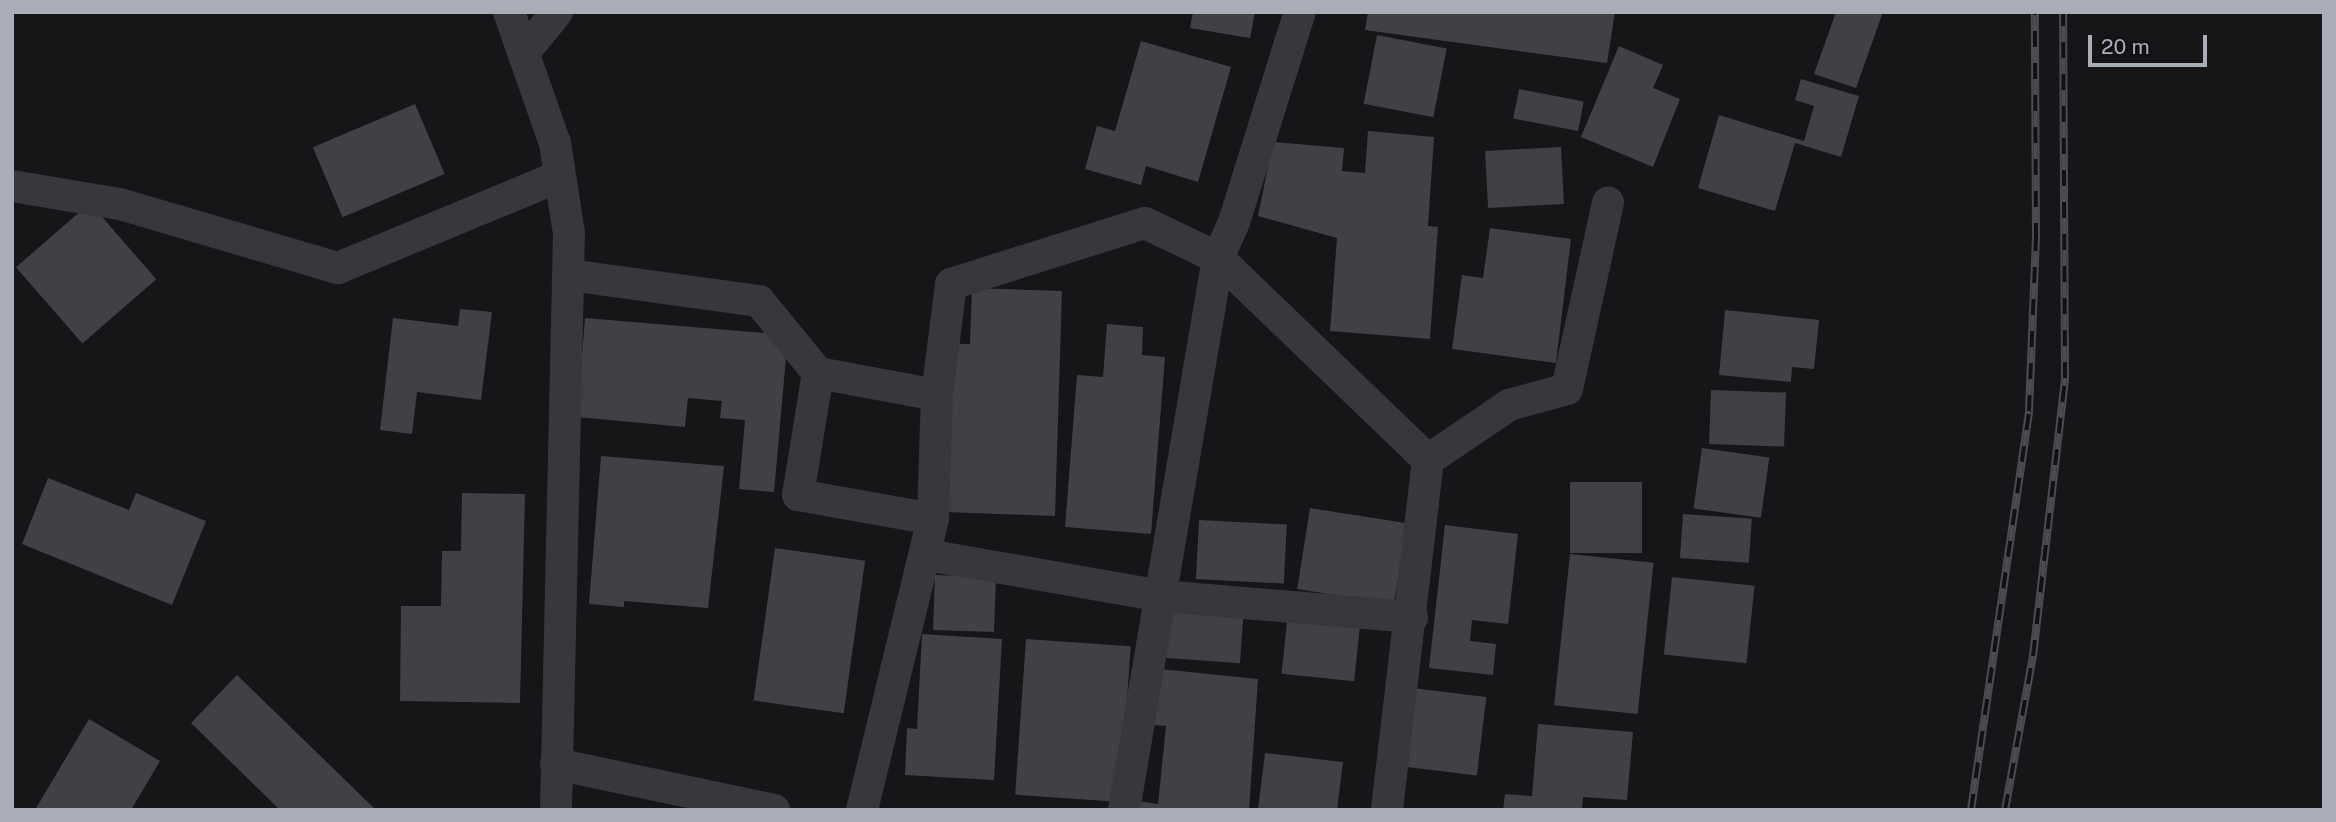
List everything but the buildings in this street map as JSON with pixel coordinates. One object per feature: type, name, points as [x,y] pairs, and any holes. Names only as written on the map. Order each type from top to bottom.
[{"type":"street","points":[[509,12],[526,50],[555,143],[569,233],[556,810]]},
{"type":"street","points":[[526,50],[557,12]]},
{"type":"street","points":[[1125,810],[1218,258],[1234,222],[1300,12]]},
{"type":"street","points":[[12,186],[120,204],[338,268],[560,176]]},
{"type":"street","points":[[1387,810],[1429,460],[1508,405],[1567,389],[1608,202]]},
{"type":"street","points":[[862,810],[927,555],[933,519],[937,394],[951,284],[1144,223],[1218,258],[1429,460]]},
{"type":"street","points":[[569,275],[759,301],[818,373],[937,394]]},
{"type":"street","points":[[818,373],[798,495],[933,519]]},
{"type":"street","points":[[927,555],[1161,596],[1412,618]]},
{"type":"street","points":[[556,764],[774,810]]},
{"type":"railway","points":[[1971,810],[2029,411],[2036,239],[2035,12]]},
{"type":"railway","points":[[2005,810],[2033,656],[2065,378],[2063,12]]}]
